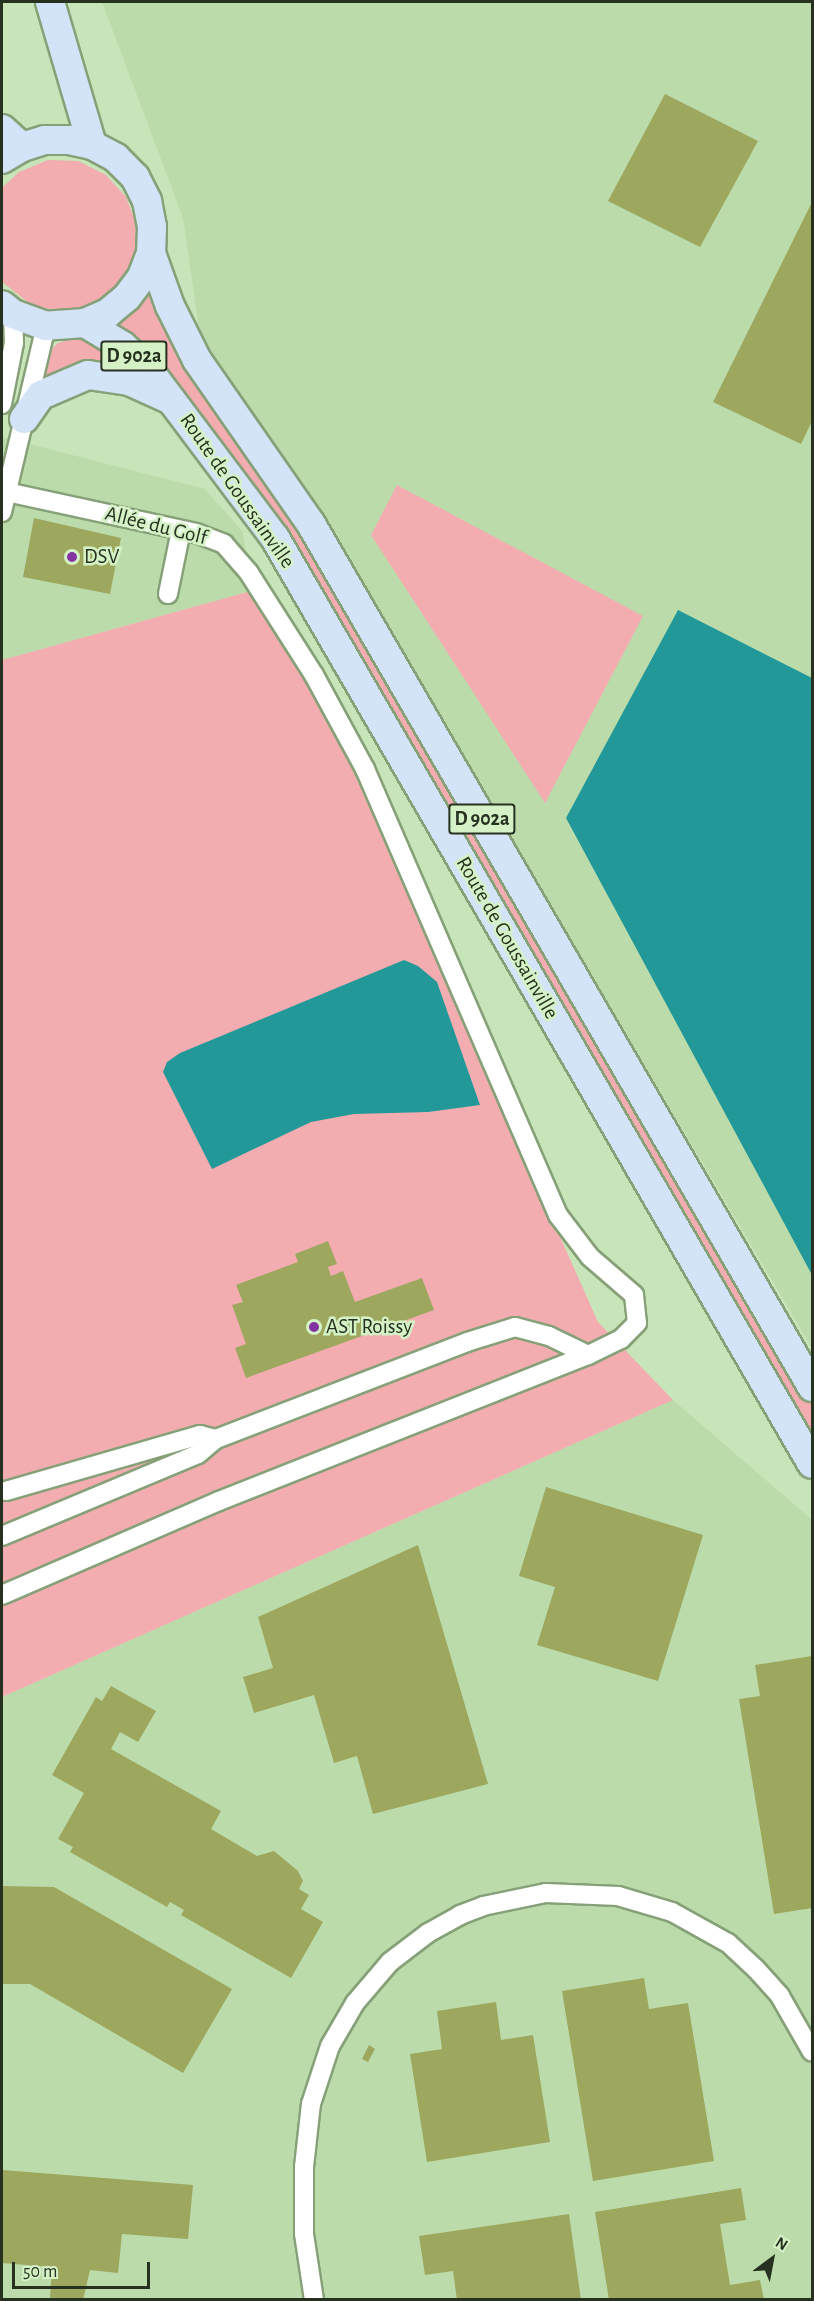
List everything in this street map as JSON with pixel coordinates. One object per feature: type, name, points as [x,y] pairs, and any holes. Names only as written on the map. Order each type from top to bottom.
[{"type":"main road","points":[[50,2],[93,145]]},
{"type":"main road","points":[[7,309],[46,326],[85,323],[108,313],[127,297],[142,277],[150,254],[152,227],[147,201],[135,177],[116,159],[93,145],[69,140],[45,140],[8,145]]},
{"type":"main road","name":"Route de Goussainville","points":[[150,254],[170,306],[197,360],[311,524],[813,1387]]},
{"type":"main road","name":"Route de Goussainville","points":[[85,323],[123,346],[173,401],[275,538],[813,1464]]},
{"type":"main road","points":[[13,411],[41,395],[88,375],[129,381],[173,401]]},
{"type":"street","points":[[2,512],[13,411],[14,343],[7,309]]},
{"type":"street","points":[[13,411],[46,326]]},
{"type":"street","name":"Allée du Golf","points":[[4,492],[181,530],[224,544],[249,573],[314,675],[365,769],[409,866],[558,1215],[590,1257],[634,1295],[637,1323],[621,1339],[588,1355]]},
{"type":"street","points":[[168,594],[181,530]]},
{"type":"street","points":[[2,1536],[198,1454],[216,1439],[514,1327],[549,1336],[588,1355]]},
{"type":"street","points":[[2,1595],[230,1497],[588,1355]]},
{"type":"street","points":[[6,1491],[200,1435],[216,1439]]},
{"type":"street","points":[[314,2300],[304,2234],[304,2166],[311,2104],[330,2046],[354,2003],[390,1962],[428,1933],[460,1916],[483,1906],[546,1893],[618,1896],[672,1912],[728,1943],[756,1969],[780,1996],[813,2052]]},
{"type":"shaded area","points":[[102,2],[812,2],[812,1348],[295,474],[200,335],[183,218]]},
{"type":"shaded area","points":[[48,160],[78,161],[106,175],[126,197],[136,223],[135,251],[124,277],[105,297],[78,309],[63,311],[33,306],[2,282],[2,188],[19,172]]},
{"type":"shaded area","points":[[153,291],[287,504],[812,1403],[812,1443],[268,514],[114,326],[127,319]]},
{"type":"shaded area","points":[[76,338],[95,341],[134,369],[47,386],[38,372],[47,354],[58,343]]},
{"type":"shaded area","points":[[2,437],[205,489],[243,532],[251,591],[2,660]]},
{"type":"shaded area","points":[[397,485],[643,616],[545,803],[371,535]]},
{"type":"shaded area","points":[[251,591],[326,710],[598,1322],[673,1400],[2,1697],[2,660]]},
{"type":"shaded area","points":[[673,1400],[812,1520],[812,2299],[2,2299],[2,1697]]},
{"type":"water","points":[[678,610],[812,678],[812,1275],[566,818]]},
{"type":"water","points":[[404,960],[418,966],[437,982],[480,1105],[428,1112],[354,1114],[311,1122],[212,1169],[163,1072],[167,1062],[180,1053]]},
{"type":"building","points":[[665,94],[758,141],[700,247],[608,201]]},
{"type":"building","points":[[812,202],[812,421],[801,444],[713,402]]},
{"type":"building","name":"DSV","points":[[34,518],[121,538],[110,594],[23,577]]},
{"type":"building","name":"AST Roissy","points":[[328,1241],[337,1264],[328,1267],[331,1276],[343,1271],[355,1302],[422,1278],[434,1310],[246,1378],[235,1348],[246,1344],[232,1305],[243,1302],[236,1285],[298,1262],[295,1254]]},
{"type":"building","points":[[546,1487],[703,1535],[658,1681],[537,1645],[555,1587],[519,1576]]},
{"type":"building","points":[[418,1545],[488,1784],[373,1814],[357,1756],[334,1763],[314,1695],[254,1713],[243,1677],[273,1668],[258,1617]]},
{"type":"building","points":[[812,1656],[812,1908],[774,1914],[739,1699],[760,1696],[755,1665]]},
{"type":"building","points":[[111,1686],[156,1711],[138,1742],[120,1732],[111,1749],[221,1811],[211,1829],[257,1856],[274,1851],[298,1871],[303,1881],[299,1889],[309,1895],[301,1909],[323,1922],[291,1978],[181,1915],[184,1910],[170,1902],[167,1907],[70,1852],[73,1847],[58,1839],[84,1793],[52,1775],[96,1697],[102,1701]]},
{"type":"building","points":[[2,1886],[54,1887],[232,1989],[183,2073],[30,1984],[2,1984]]},
{"type":"building","points":[[644,1978],[649,2009],[688,2003],[714,2161],[593,2181],[562,1991]]},
{"type":"building","points":[[496,2002],[501,2040],[533,2035],[550,2142],[427,2162],[410,2054],[442,2049],[437,2011]]},
{"type":"building","points":[[369,2045],[375,2049],[368,2062],[362,2059]]},
{"type":"building","points":[[2,2170],[193,2185],[188,2239],[122,2234],[118,2273],[90,2270],[83,2300],[50,2298],[52,2267],[2,2263]]},
{"type":"building","points":[[741,2188],[746,2220],[720,2224],[730,2285],[760,2280],[764,2300],[609,2300],[595,2212]]},
{"type":"building","points":[[569,2214],[581,2300],[457,2300],[453,2271],[425,2275],[419,2236]]},
{"type":"place","name":"DSV","points":[[72,557]]},
{"type":"place","name":"AST Roissy","points":[[314,1327]]}]
